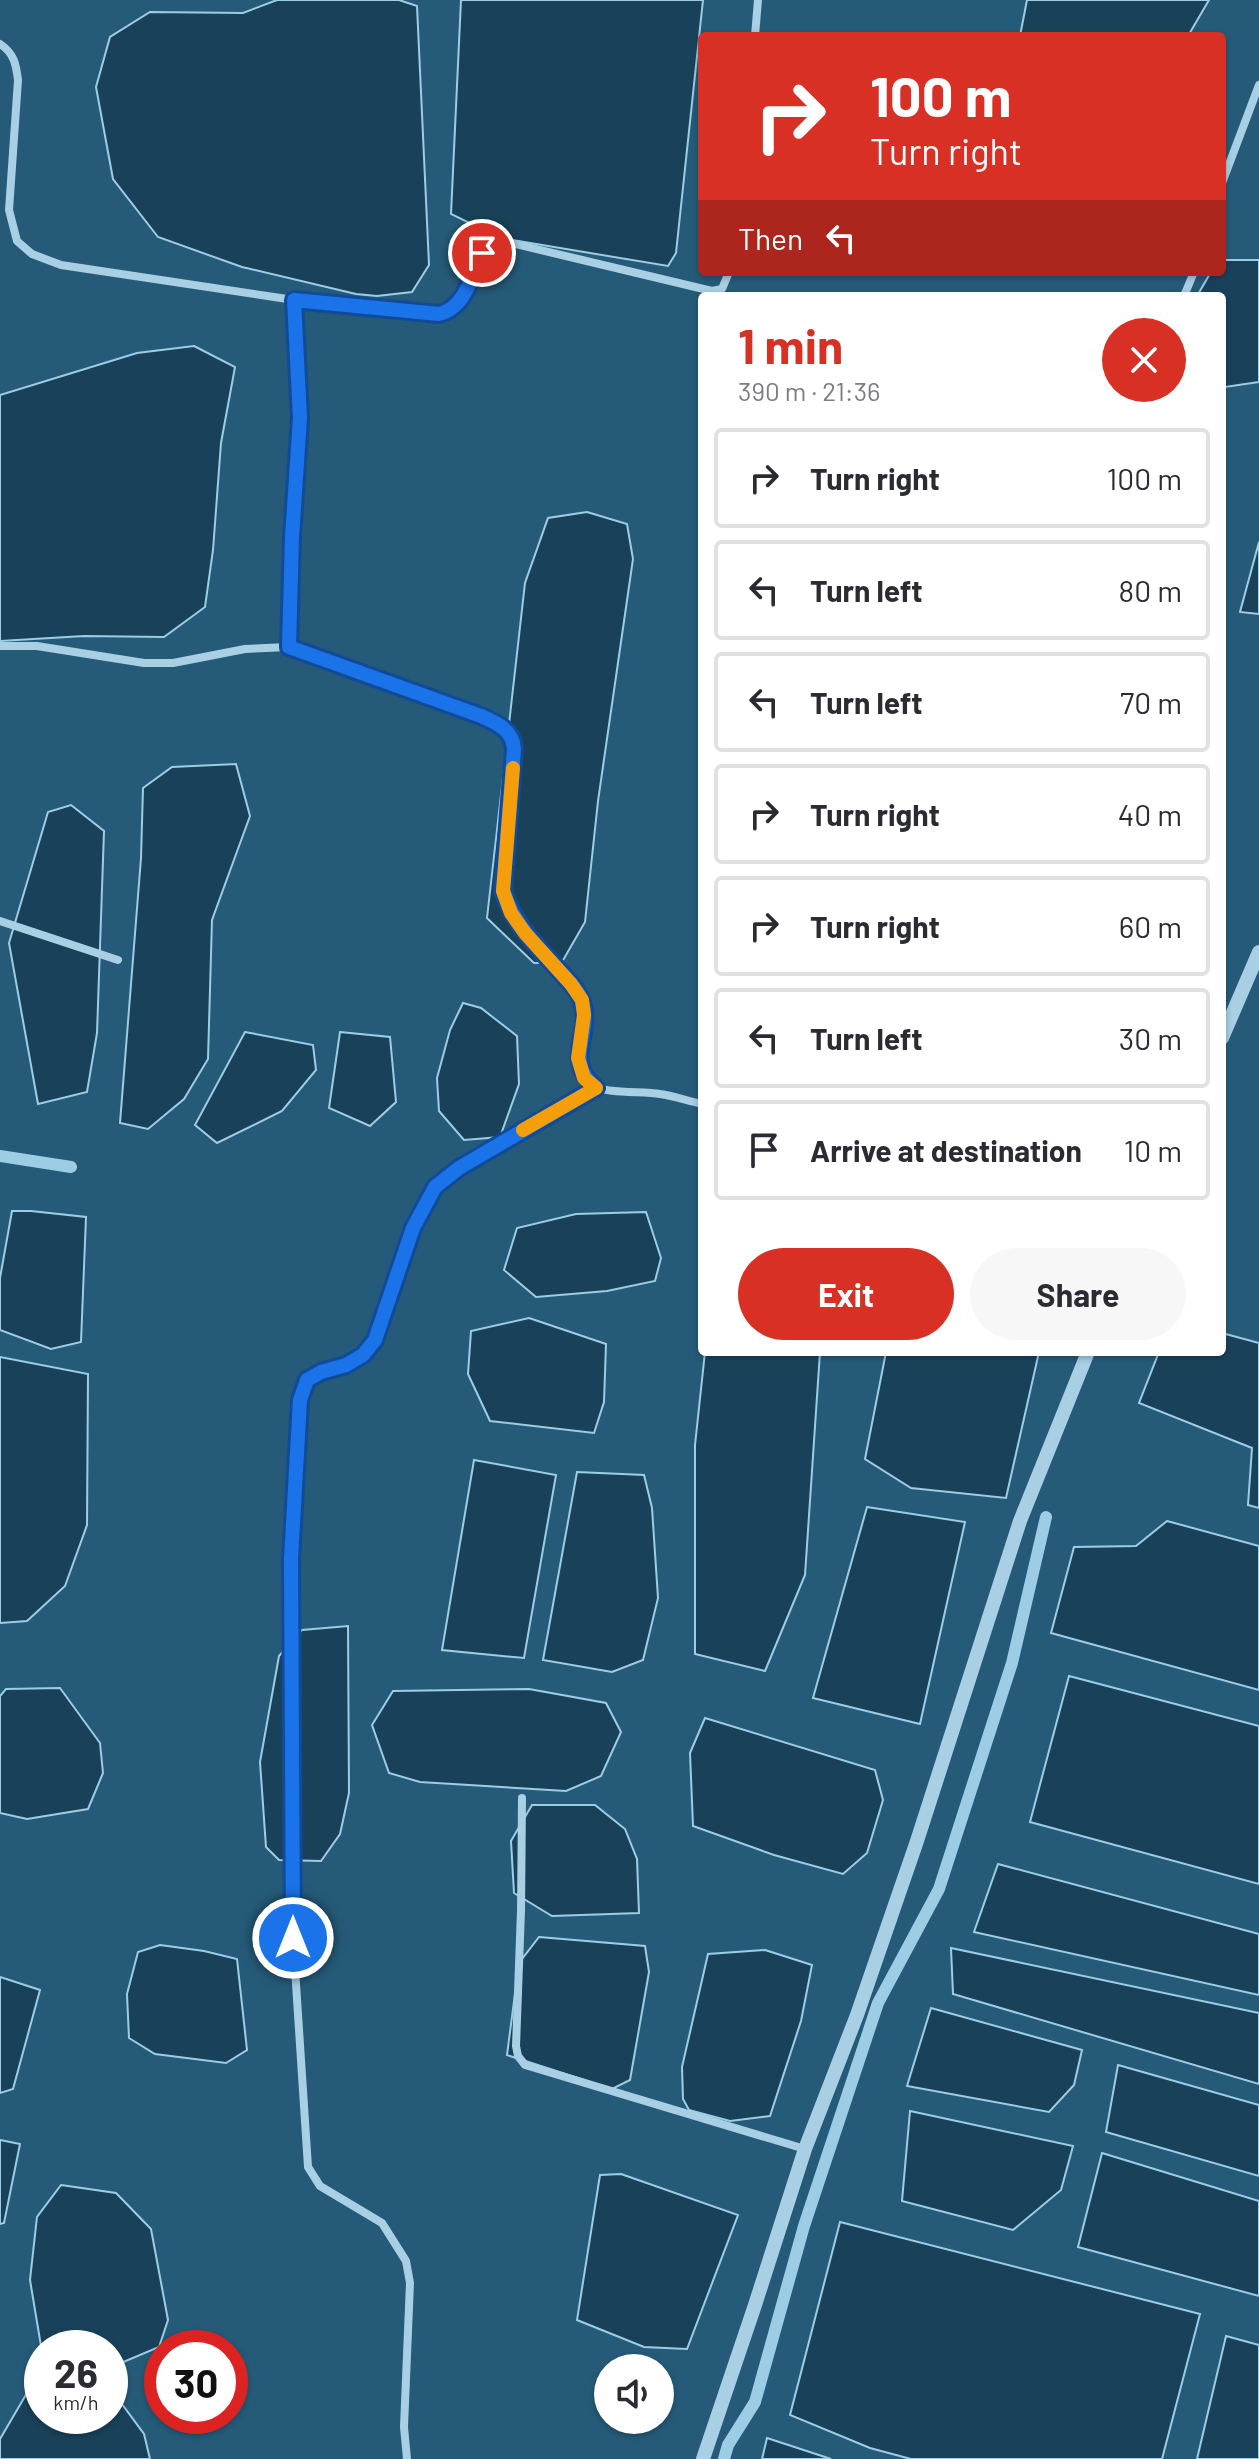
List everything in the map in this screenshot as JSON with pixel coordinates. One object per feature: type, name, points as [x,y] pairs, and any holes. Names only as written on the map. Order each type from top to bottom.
[{"type":"street","points":[[755,32],[758,0]]},
{"type":"street","points":[[0,44],[10,50],[18,80],[9,210],[17,241],[32,254],[61,265],[294,300],[439,314],[459,304],[482,253],[495,243],[507,242],[712,291],[722,289],[727,276]]},
{"type":"street","points":[[1226,172],[1259,85]]},
{"type":"street","points":[[289,647],[300,418],[294,300]]},
{"type":"street","points":[[0,646],[37,646],[144,663],[173,663],[245,649],[289,647],[497,723],[514,742],[503,891],[511,913],[525,933],[582,1000],[584,1015],[578,1058],[584,1078],[596,1088],[662,1094],[698,1103]]},
{"type":"street","points":[[0,921],[118,960]]},
{"type":"street","points":[[1226,1029],[1259,952]]},
{"type":"street","points":[[407,2459],[404,2427],[410,2283],[406,2261],[382,2223],[320,2186],[308,2167],[293,1922],[291,1559],[300,1400],[307,1380],[363,1355],[375,1340],[413,1228],[435,1187],[459,1168],[596,1088]]},
{"type":"street","points":[[703,2459],[805,2149],[857,2015],[917,1841],[1020,1521],[1086,1356]]},
{"type":"street","points":[[522,1798],[516,2046],[518,2056],[525,2065],[805,2149]]},
{"type":"water","points":[[277,0],[399,0],[417,6],[429,265],[412,292],[377,296],[356,294],[242,267],[158,237],[113,179],[96,87],[110,37],[150,12],[243,13]]},
{"type":"water","points":[[461,0],[703,0],[676,253],[668,266],[500,238],[451,214]]},
{"type":"water","points":[[1027,0],[1209,0],[1190,32],[1021,32]]},
{"type":"water","points":[[1226,260],[1259,260],[1259,382],[1226,387],[1226,292],[1199,292],[1209,276],[1226,276]]},
{"type":"water","points":[[194,346],[235,367],[221,443],[213,550],[205,607],[164,637],[84,636],[0,641],[0,395],[137,353]]},
{"type":"water","points":[[587,512],[627,524],[633,559],[598,801],[585,922],[562,962],[534,963],[487,918],[525,583],[548,518]]},
{"type":"water","points":[[1259,542],[1259,614],[1240,612]]},
{"type":"water","points":[[236,764],[250,816],[212,920],[208,1059],[184,1099],[148,1129],[120,1123],[141,858],[143,788],[172,767]]},
{"type":"water","points":[[71,805],[104,831],[97,1033],[87,1092],[38,1104],[9,943],[48,812]]},
{"type":"water","points":[[463,1003],[481,1008],[517,1036],[519,1084],[500,1137],[464,1140],[439,1111],[437,1078],[450,1030]]},
{"type":"water","points":[[245,1032],[313,1045],[316,1070],[282,1111],[217,1143],[195,1125]]},
{"type":"water","points":[[340,1032],[390,1037],[396,1102],[370,1126],[329,1108]]},
{"type":"water","points":[[12,1211],[86,1217],[81,1342],[51,1349],[0,1330],[0,1278]]},
{"type":"water","points":[[646,1212],[661,1258],[655,1281],[607,1291],[536,1297],[504,1270],[517,1228],[576,1214]]},
{"type":"water","points":[[529,1318],[606,1344],[604,1402],[594,1433],[490,1421],[468,1374],[471,1331]]},
{"type":"water","points":[[1226,1334],[1259,1343],[1259,1508],[1248,1505],[1252,1448],[1139,1403],[1157,1356],[1226,1356]]},
{"type":"water","points":[[705,1356],[820,1356],[805,1575],[765,1671],[695,1654],[695,1445]]},
{"type":"water","points":[[885,1356],[1038,1356],[1006,1498],[911,1488],[865,1459]]},
{"type":"water","points":[[0,1357],[88,1374],[87,1525],[65,1586],[27,1621],[0,1623]]},
{"type":"water","points":[[474,1460],[556,1475],[524,1658],[442,1650]]},
{"type":"water","points":[[577,1472],[644,1475],[652,1508],[658,1598],[643,1660],[612,1672],[543,1660]]},
{"type":"water","points":[[867,1507],[965,1522],[920,1724],[813,1698]]},
{"type":"water","points":[[1167,1521],[1259,1546],[1259,1690],[1051,1633],[1074,1547],[1136,1546]]},
{"type":"water","points":[[348,1626],[349,1793],[340,1834],[321,1861],[279,1860],[266,1847],[260,1762],[279,1656],[302,1630]]},
{"type":"water","points":[[1069,1676],[1259,1726],[1259,1884],[1030,1822]]},
{"type":"water","points":[[60,1688],[100,1743],[103,1773],[88,1809],[27,1819],[0,1813],[0,1696],[6,1689]]},
{"type":"water","points":[[529,1689],[606,1703],[621,1732],[601,1776],[566,1791],[420,1782],[389,1773],[372,1725],[393,1691]]},
{"type":"water","points":[[705,1718],[875,1770],[883,1800],[867,1853],[843,1874],[774,1855],[693,1826],[690,1753]]},
{"type":"water","points":[[532,1805],[595,1805],[625,1829],[637,1859],[639,1913],[552,1916],[514,1893],[511,1841]]},
{"type":"water","points":[[998,1864],[1259,1934],[1259,1995],[974,1932]]},
{"type":"water","points":[[539,1937],[645,1946],[649,1972],[630,2080],[612,2089],[507,2055],[519,1963]]},
{"type":"water","points":[[160,1945],[237,1959],[247,2050],[226,2063],[155,2054],[129,2038],[127,1994],[138,1952]]},
{"type":"water","points":[[951,1948],[1259,2013],[1259,2084],[953,1994]]},
{"type":"water","points":[[765,1950],[812,1965],[801,2021],[770,2116],[730,2121],[689,2110],[683,2099],[682,2067],[708,1954]]},
{"type":"water","points":[[0,1977],[40,1990],[13,2089],[0,2093]]},
{"type":"water","points":[[931,2008],[1082,2050],[1074,2085],[1049,2112],[907,2086]]},
{"type":"water","points":[[1118,2065],[1259,2105],[1259,2176],[1106,2132]]},
{"type":"water","points":[[910,2111],[1073,2146],[1061,2190],[1013,2230],[902,2201]]},
{"type":"water","points":[[0,2140],[20,2144],[4,2223],[0,2224]]},
{"type":"water","points":[[1102,2153],[1259,2201],[1259,2296],[1078,2247]]},
{"type":"water","points":[[621,2174],[738,2215],[687,2349],[644,2347],[577,2320],[600,2175]]},
{"type":"water","points":[[61,2185],[116,2193],[151,2229],[168,2320],[165,2330],[144,2330],[144,2353],[128,2360],[128,2330],[38,2330],[30,2280],[37,2217]]},
{"type":"water","points":[[840,2222],[1200,2314],[1162,2459],[911,2459],[870,2448],[790,2415]]},
{"type":"water","points":[[1226,2336],[1259,2345],[1259,2459],[1197,2459]]},
{"type":"water","points":[[24,2398],[24,2434],[128,2434],[128,2412],[144,2434],[150,2459],[0,2459],[0,2439]]},
{"type":"water","points":[[767,2438],[831,2459],[762,2459]]},
{"type":"waterway","points":[[0,1156],[71,1167]]},
{"type":"waterway","points":[[724,2459],[728,2445],[755,2402],[804,2226],[878,2003],[939,1889],[1012,1663],[1046,1517]]},
{"type":"slow traffic","points":[[513,768],[503,891],[511,913],[525,933],[582,1000],[584,1015],[578,1058],[584,1078],[596,1088],[523,1130]]},
{"type":"route","points":[[293,1938],[291,1559],[300,1400],[307,1380],[321,1372],[346,1365],[363,1355],[375,1340],[413,1228],[435,1187],[459,1168],[596,1088],[584,1078],[578,1058],[584,1015],[582,1000],[525,933],[511,913],[503,891],[514,749],[510,735],[505,728],[481,716],[289,647],[300,418],[294,300],[439,314],[459,304],[482,253]]}]
